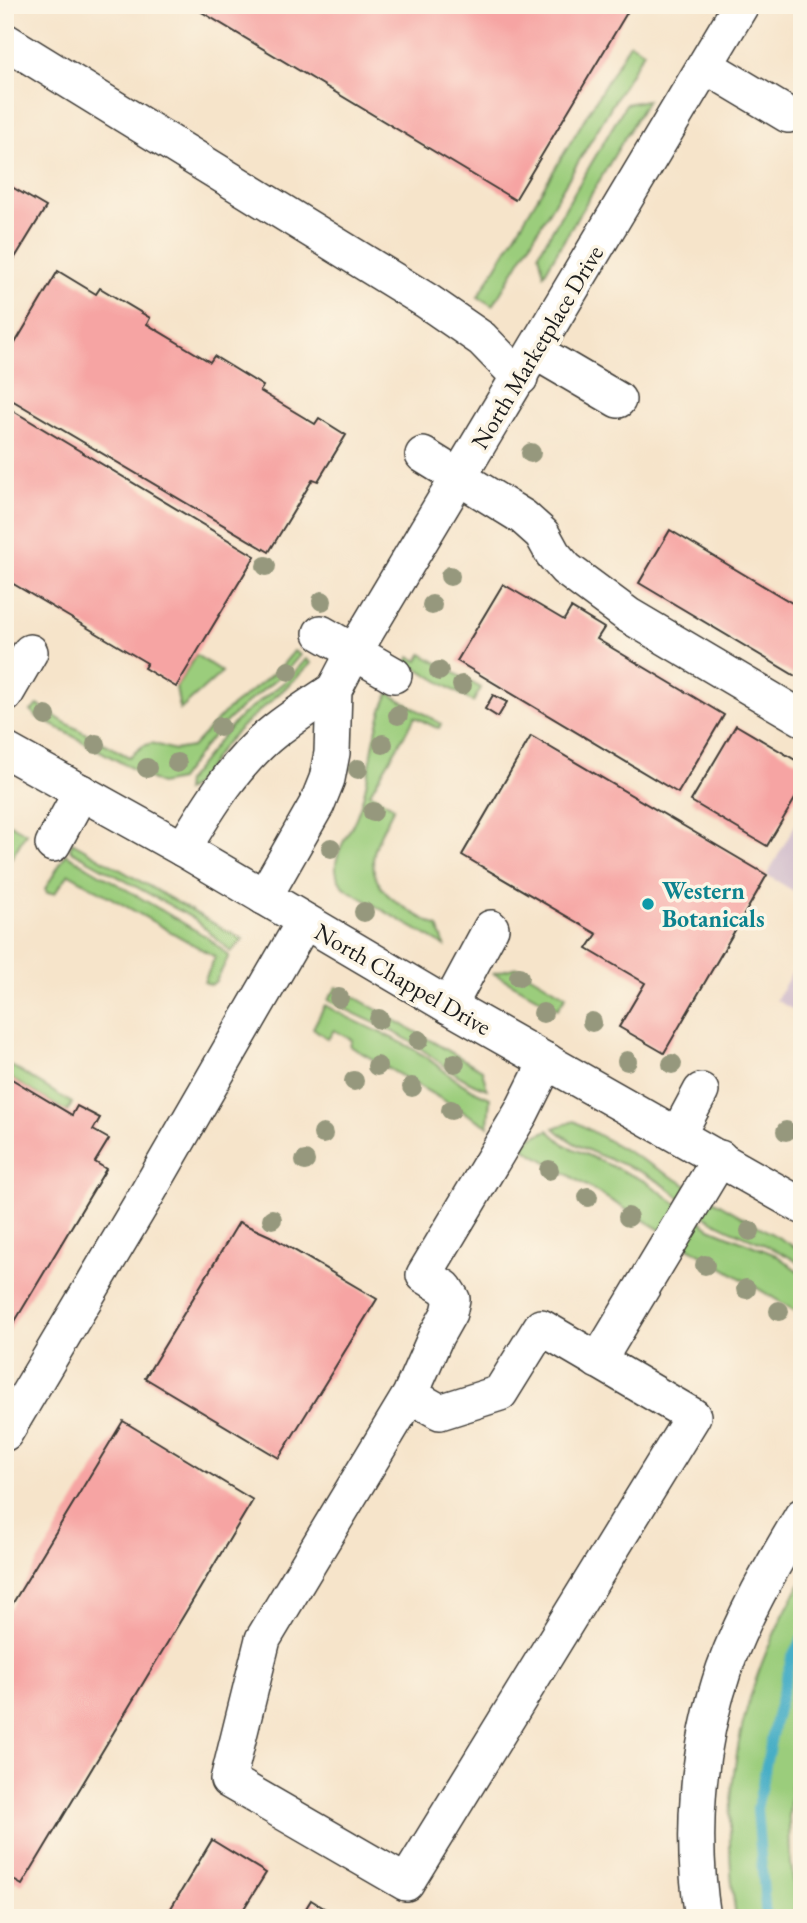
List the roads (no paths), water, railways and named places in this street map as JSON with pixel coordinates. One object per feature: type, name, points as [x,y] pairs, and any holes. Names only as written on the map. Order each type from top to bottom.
[{"type":"street","name":"North Marketplace Drive","points":[[334,690],[458,476],[528,365],[706,66],[728,10]]},
{"type":"street","points":[[5,41],[427,301],[482,339],[528,365],[618,400]]},
{"type":"street","points":[[706,66],[788,115]]},
{"type":"street","points":[[423,455],[523,517],[542,534],[552,554],[566,569],[628,615],[802,718]]},
{"type":"street","points":[[321,633],[394,675]]},
{"type":"street","points":[[5,695],[30,652]]},
{"type":"street","points":[[183,849],[212,801],[247,759],[273,732],[334,690]]},
{"type":"street","points":[[264,897],[317,804],[327,779],[332,752],[334,690]]},
{"type":"street","name":"North Chappel Drive","points":[[5,750],[183,849],[449,1006],[802,1206]]},
{"type":"street","points":[[53,844],[81,792]]},
{"type":"street","points":[[5,1433],[148,1194],[304,922]]},
{"type":"street","points":[[449,1006],[491,928]]},
{"type":"street","points":[[410,1395],[440,1412],[500,1393],[541,1327],[693,1416],[405,1883],[228,1780],[263,1639],[410,1395],[449,1312],[452,1299],[445,1288],[424,1275],[522,1113],[547,1061]]},
{"type":"street","points":[[678,1134],[701,1091]]},
{"type":"street","points":[[598,1360],[720,1158]]},
{"type":"street","points":[[703,1918],[696,1855],[699,1792],[707,1728],[724,1667],[766,1576],[802,1516]]},
{"type":"waterway","points":[[766,1918],[757,1809],[791,1658],[802,1638]]},
{"type":"place","name":"Western Botanicals","points":[[648,904]]}]
